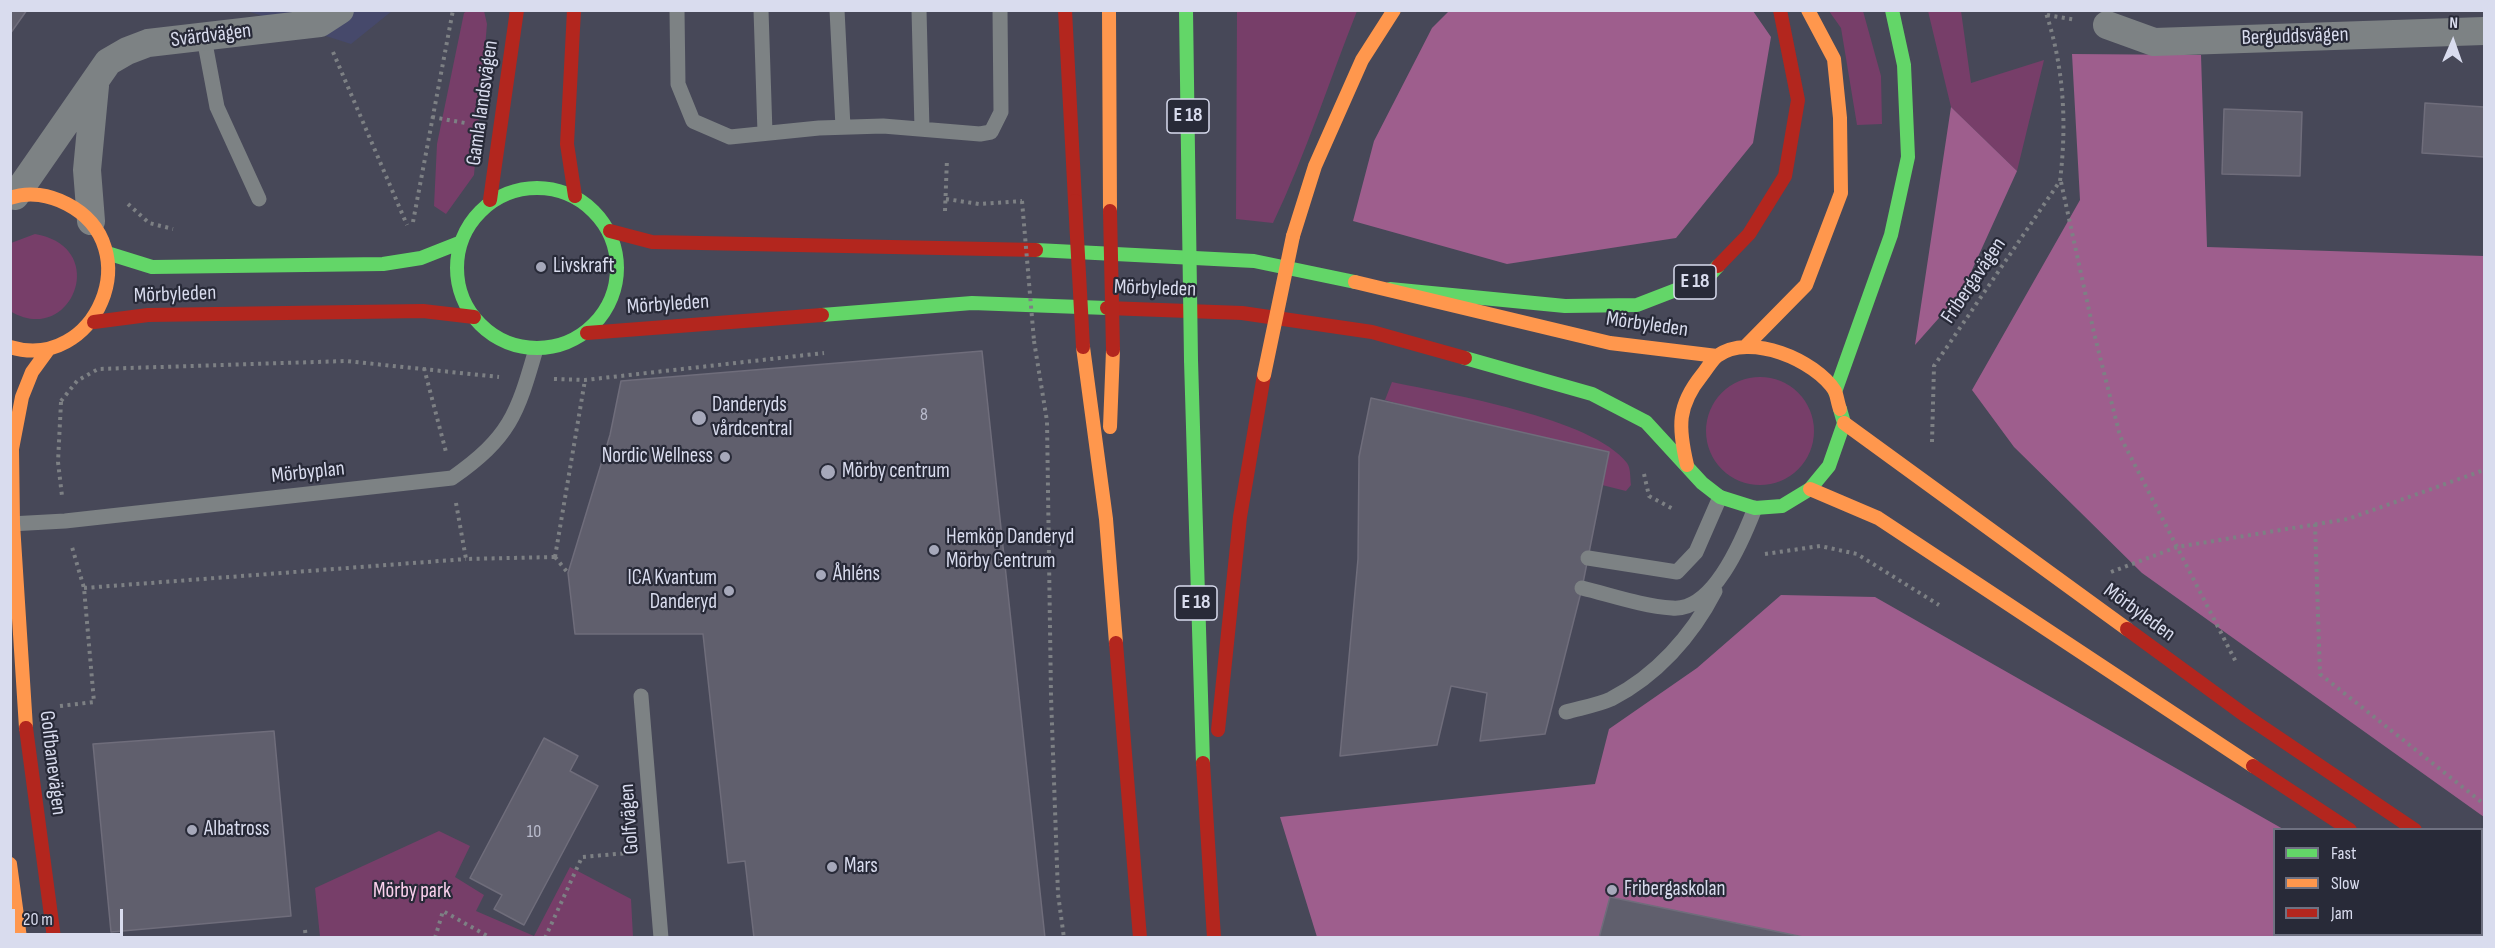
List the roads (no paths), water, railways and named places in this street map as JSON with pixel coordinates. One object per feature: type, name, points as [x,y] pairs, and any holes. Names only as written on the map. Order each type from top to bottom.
[{"type":"main road","name":"Gamla landsvägen","points":[[490,200],[517,10]]},
{"type":"main road","points":[[574,10],[567,144],[575,196]]},
{"type":"main road","points":[[1065,10],[1083,347],[1106,519],[1140,938]]},
{"type":"main road","points":[[1106,519],[1113,350],[1109,10]]},
{"type":"main road","name":"E 18","points":[[1186,10],[1191,360],[1206,845],[1214,938]]},
{"type":"main road","name":"E 18","points":[[1206,845],[1240,517],[1264,375],[1293,236],[1315,166],[1362,60],[1394,10]]},
{"type":"main road","name":"E 18","points":[[1390,289],[1565,306],[1637,305],[1707,278],[1749,234],[1785,176],[1798,100],[1780,10]]},
{"type":"main road","points":[[1745,347],[1806,285],[1841,193],[1840,118],[1834,58],[1808,10]]},
{"type":"main road","points":[[1835,392],[1891,236],[1908,157],[1904,65],[1892,10]]},
{"type":"main road","points":[[516,191],[575,196],[596,211],[610,231],[617,263],[611,298],[587,333],[568,344],[536,349],[495,336],[474,317],[462,298],[456,270],[459,243],[472,218],[490,200],[516,191]]},
{"type":"main road","points":[[10,347],[20,351],[48,350],[73,339],[93,322],[106,297],[111,271],[105,244],[91,221],[70,204],[42,195],[13,197]]},
{"type":"main road","name":"Mörbyleden","points":[[610,231],[652,242],[973,247],[1254,261],[1390,289],[1610,343],[1717,356]]},
{"type":"main road","name":"Mörbyleden","points":[[107,253],[152,267],[383,264],[421,258],[459,243]]},
{"type":"main road","name":"Mörbyleden","points":[[587,333],[972,303],[1242,313],[1372,332],[1592,394],[1646,422],[1687,465]]},
{"type":"main road","name":"Mörbyleden","points":[[93,322],[148,315],[423,311],[474,317]]},
{"type":"main road","points":[[1745,347],[1780,351],[1813,369],[1835,392],[1844,423],[1829,466],[1810,489],[1782,506],[1755,508],[1720,497],[1702,483],[1687,465],[1680,434],[1686,395],[1717,356],[1745,347]]},
{"type":"main road","name":"Golfbanevägen","points":[[48,350],[32,372],[22,397],[12,449],[12,524],[24,710],[54,938]]},
{"type":"main road","name":"Mörbyleden","points":[[1844,423],[2247,716],[2412,828]]},
{"type":"main road","points":[[1810,489],[1878,518],[2347,828]]},
{"type":"main road","points":[[10,864],[20,938]]},
{"type":"street","name":"Svärdvägen","points":[[13,197],[95,84],[108,62],[127,51],[148,43],[204,38],[330,16]]},
{"type":"street","name":"Berguddsvägen","points":[[2108,25],[2154,42],[2484,32]]},
{"type":"street","name":"Svärdvägen","points":[[91,221],[87,170],[95,84]]},
{"type":"lane","points":[[677,10],[678,84],[693,122],[729,137],[843,127],[883,126],[991,132],[1001,112],[1000,10]]},
{"type":"lane","points":[[761,10],[765,133]]},
{"type":"lane","points":[[837,10],[843,127]]},
{"type":"lane","points":[[918,10],[922,129]]},
{"type":"lane","points":[[204,38],[217,107],[259,199]]},
{"type":"lane","name":"Mörbyplan","points":[[12,524],[65,521],[452,478],[485,455],[512,422],[536,349]]},
{"type":"lane","points":[[1588,558],[1677,572],[1696,552],[1720,497]]},
{"type":"lane","points":[[1566,712],[1610,699],[1658,668],[1701,618],[1741,544],[1755,508]]},
{"type":"lane","points":[[1582,588],[1674,609],[1700,599],[1720,580]]},
{"type":"lane","name":"Golfvägen","points":[[641,696],[661,938]]},
{"type":"place","name":"Livskraft","points":[[541,267]]},
{"type":"place","name":"Danderyds vårdcentral","points":[[699,418]]},
{"type":"place","name":"Nordic Wellness","points":[[725,457]]},
{"type":"place","name":"Mörby centrum","points":[[828,472]]},
{"type":"place","name":"Hemköp Danderyd Mörby Centrum","points":[[934,550]]},
{"type":"place","name":"Åhléns","points":[[821,575]]},
{"type":"place","name":"ICA Kvantum Danderyd","points":[[729,591]]},
{"type":"place","name":"Albatross","points":[[192,830]]},
{"type":"place","name":"Mars","points":[[832,867]]},
{"type":"place","name":"Fribergaskolan","points":[[1612,890]]},
{"type":"park label","name":"Mörby park","points":[[412,892]]}]
